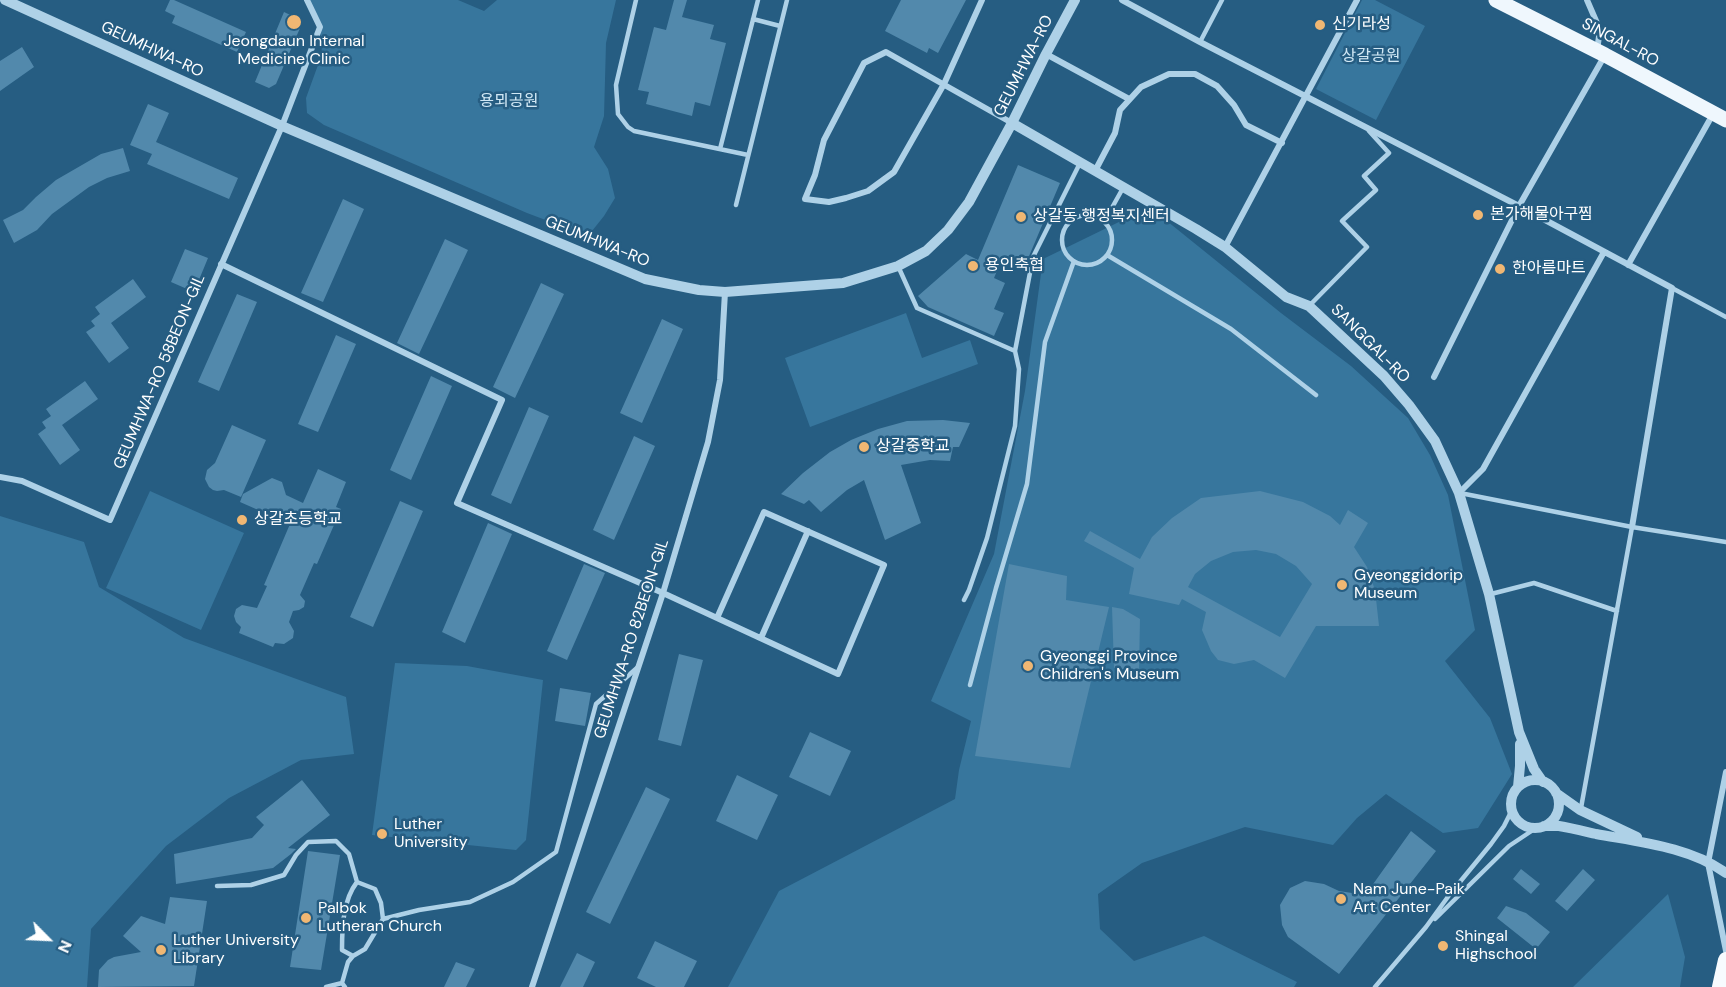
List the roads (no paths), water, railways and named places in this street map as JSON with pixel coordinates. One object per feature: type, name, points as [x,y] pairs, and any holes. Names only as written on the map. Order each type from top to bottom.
[{"type":"highway","points":[[1720,987],[1726,960]]},
{"type":"main road","name":"SINGAL-RO","points":[[1496,0],[1720,117]]},
{"type":"street","name":"GEUMHWA-RO","points":[[5,0],[282,126],[645,279],[699,290],[725,292],[843,283],[898,266],[926,251],[948,230],[969,202],[1075,0]]},
{"type":"street","name":"GEUMHWA-RO 58BEON-GIL","points":[[0,477],[22,481],[110,520],[282,126],[320,27],[307,0]]},
{"type":"street","points":[[982,0],[944,84],[894,172],[868,191],[846,198],[829,202],[805,199],[815,175],[824,140],[864,63],[886,52],[944,84],[1012,123]]},
{"type":"street","points":[[1122,0],[1672,288],[1632,527]]},
{"type":"street","points":[[1225,248],[1357,0]]},
{"type":"street","points":[[1434,377],[1519,206],[1601,53],[1600,30],[1587,0]]},
{"type":"street","points":[[1046,54],[1130,99]]},
{"type":"street","points":[[1095,171],[1115,133],[1120,110],[1141,87],[1169,75],[1195,74],[1217,86],[1234,105],[1245,125],[1282,142]]},
{"type":"street","points":[[1628,265],[1720,117]]},
{"type":"street","name":"SANGGAL-RO","points":[[1012,123],[1196,229],[1225,248],[1286,297],[1309,306],[1384,376],[1409,405],[1435,441],[1459,493],[1489,594],[1519,732],[1530,761],[1543,782]]},
{"type":"street","points":[[1459,493],[1483,469],[1605,252]]},
{"type":"street","points":[[221,264],[502,400],[457,502],[663,593],[761,639],[838,674],[884,565],[764,512],[717,618]]},
{"type":"street","name":"GEUMHWA-RO 82BEON-GIL","points":[[532,987],[663,593],[708,441],[720,380],[725,292]]},
{"type":"street","points":[[761,639],[808,531]]},
{"type":"street","name":"SANGGAL-RO","points":[[1518,787],[1519,732]]},
{"type":"street","points":[[1726,772],[1708,863],[1726,951]]},
{"type":"street","points":[[1648,843],[1580,810],[1543,782],[1532,780],[1522,784],[1511,800],[1512,810],[1517,820],[1529,827],[1559,826],[1648,843],[1684,853],[1723,871]]},
{"type":"street","points":[[1540,827],[1550,822],[1557,812],[1556,793]]},
{"type":"lane","points":[[636,0],[616,85],[618,114],[628,127],[634,130],[748,155]]},
{"type":"lane","points":[[720,149],[758,0]]},
{"type":"lane","points":[[736,205],[786,0]]},
{"type":"lane","points":[[1200,42],[1222,0]]},
{"type":"lane","points":[[753,19],[780,26]]},
{"type":"lane","points":[[1309,306],[1367,248],[1342,221],[1376,190],[1364,176],[1389,153],[1365,126]]},
{"type":"lane","points":[[964,600],[987,538],[1015,426],[1019,369],[1015,351],[1033,257],[1080,162]]},
{"type":"lane","points":[[1104,222],[1123,188]]},
{"type":"lane","points":[[1089,215],[1104,222],[1112,236],[1112,244],[1107,255],[1097,263],[1089,265],[1074,261],[1068,256],[1062,241],[1067,225],[1080,216],[1089,215]]},
{"type":"lane","points":[[1107,255],[1232,329],[1316,394]]},
{"type":"lane","points":[[970,685],[1027,484],[1045,342],[1074,261]]},
{"type":"lane","points":[[898,266],[917,308],[1015,351]]},
{"type":"lane","points":[[1672,288],[1726,317]]},
{"type":"lane","points":[[1459,493],[1632,527],[1726,542]]},
{"type":"lane","points":[[1580,810],[1632,527]]},
{"type":"lane","points":[[1489,594],[1534,583],[1617,611]]},
{"type":"lane","points":[[383,919],[419,910],[470,902],[513,882],[556,852],[596,704],[638,667]]},
{"type":"lane","points":[[1375,987],[1426,927],[1497,836],[1512,810]]},
{"type":"lane","points":[[1426,927],[1509,846],[1525,834],[1540,827]]},
{"type":"lane","points":[[217,886],[251,885],[284,875],[296,855],[309,842],[336,841],[349,854],[357,882]]},
{"type":"lane","points":[[326,987],[343,985],[348,962],[365,949],[383,919],[381,903],[375,889],[357,882]]},
{"type":"lane","points":[[353,956],[342,950],[343,925],[350,891],[357,882]]},
{"type":"lane","points":[[1382,980],[1386,987]]},
{"type":"place","name":"Jeongdaun Internal Medicine Clinic","points":[[294,22]]},
{"type":"place","name":"신기라성","points":[[1320,25]]},
{"type":"place","name":"본가해물아구찜","points":[[1478,215]]},
{"type":"place","name":"상갈동 행정복지센터","points":[[1021,217]]},
{"type":"place","name":"용인축협","points":[[973,266]]},
{"type":"place","name":"한아름마트","points":[[1500,269]]},
{"type":"place","name":"상갈중학교","points":[[864,447]]},
{"type":"place","name":"상갈초등학교","points":[[242,520]]},
{"type":"place","name":"Gyeonggidorip Museum","points":[[1342,585]]},
{"type":"place","name":"Gyeonggi Province Children's Museum","points":[[1028,666]]},
{"type":"place","name":"Luther University","points":[[382,834]]},
{"type":"place","name":"Nam June-Paik Art Center","points":[[1341,899]]},
{"type":"place","name":"Palbok Lutheran Church","points":[[306,918]]},
{"type":"place","name":"Shingal Highschool","points":[[1443,946]]},
{"type":"place","name":"Luther University Library","points":[[161,950]]},
{"type":"park label","name":"상갈공원","points":[[1371,57]]},
{"type":"park label","name":"용뫼공원","points":[[509,102]]}]
